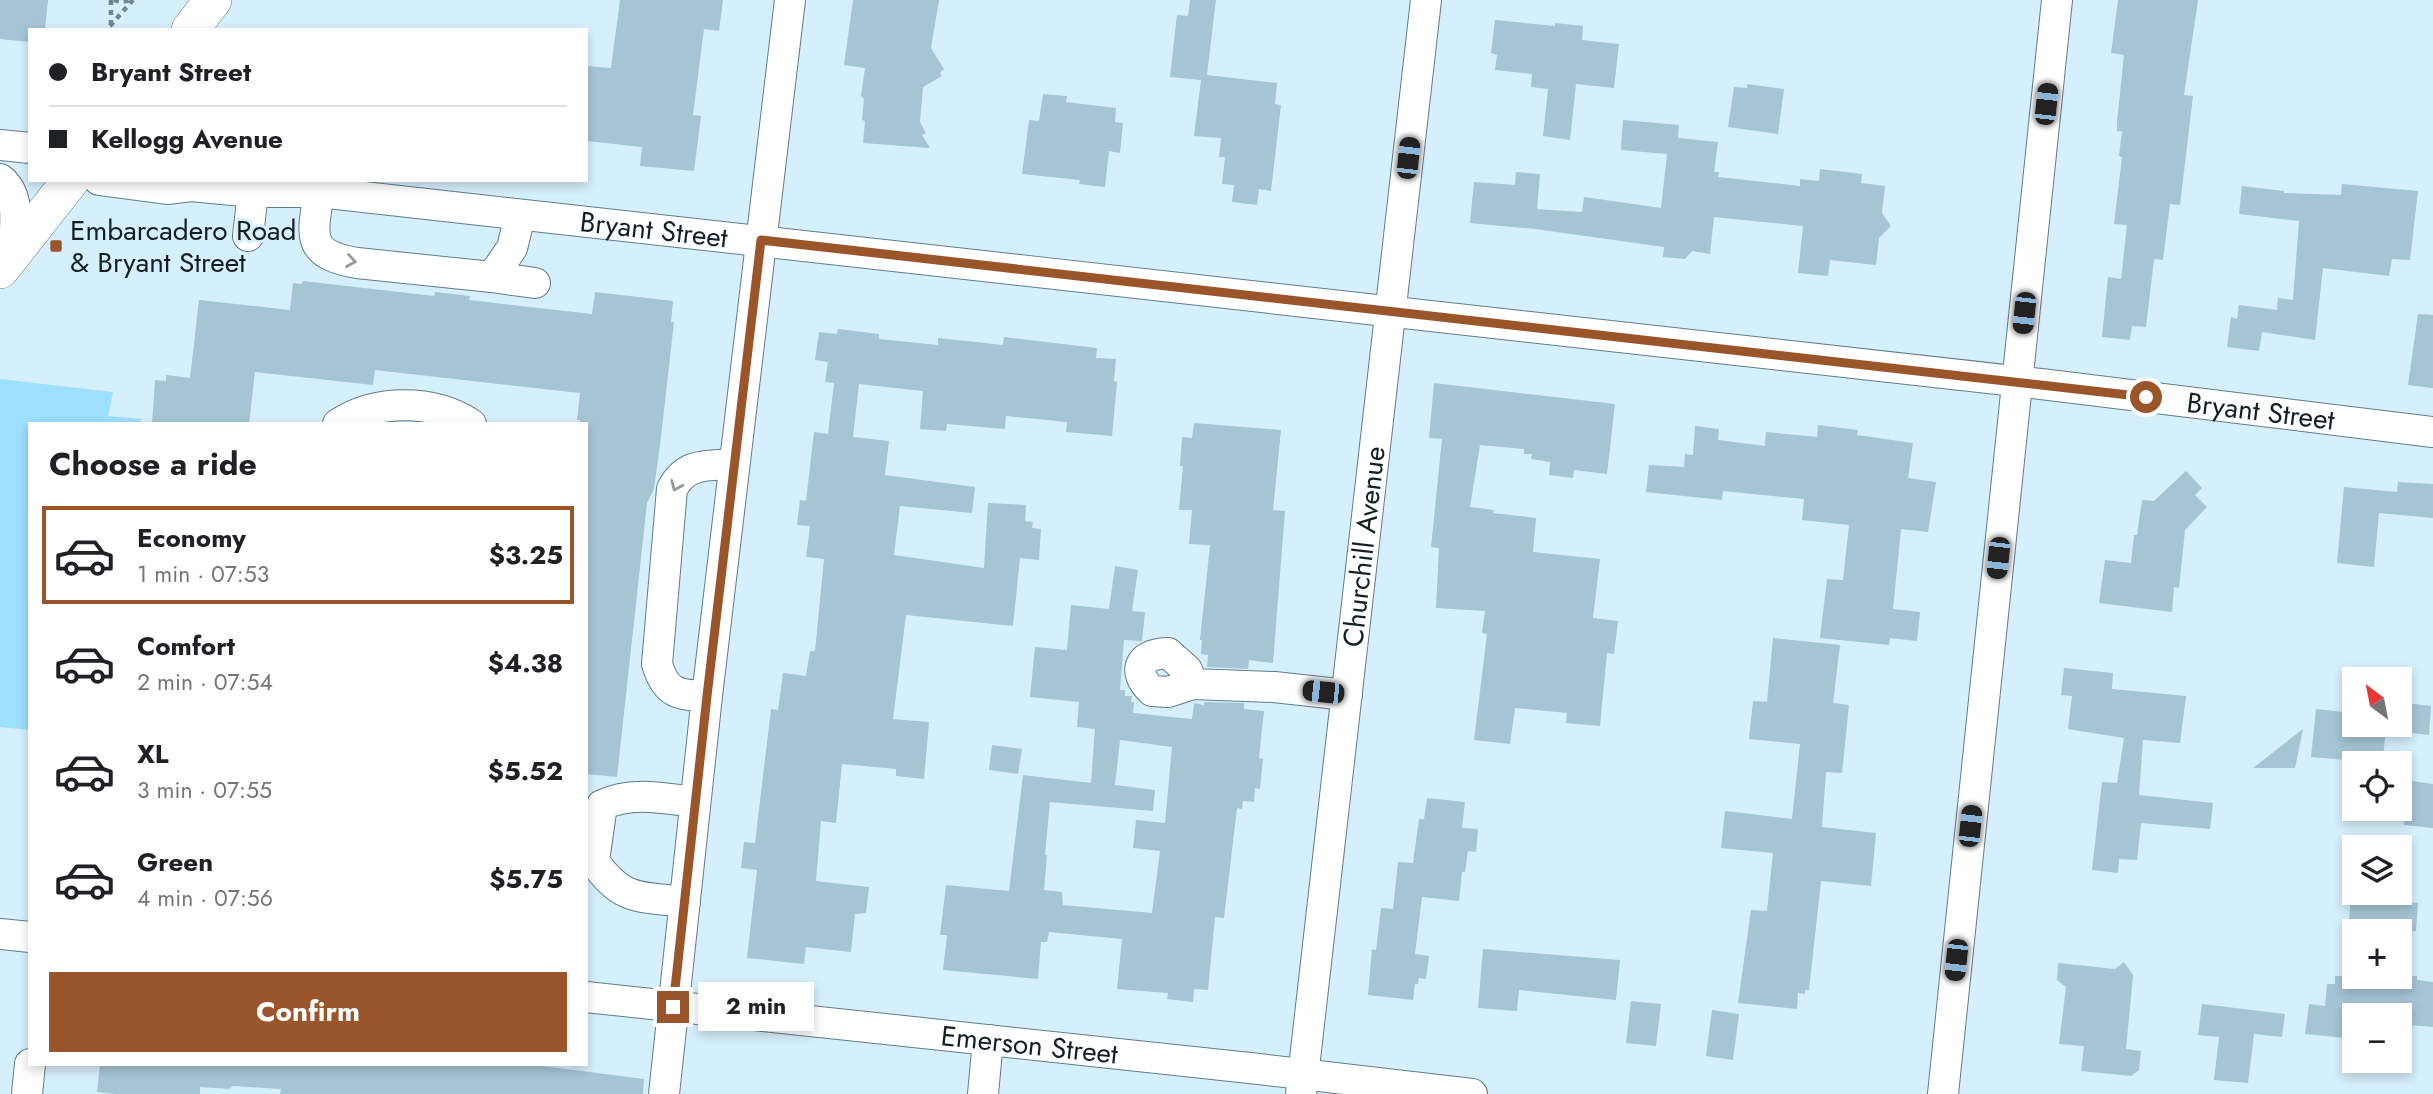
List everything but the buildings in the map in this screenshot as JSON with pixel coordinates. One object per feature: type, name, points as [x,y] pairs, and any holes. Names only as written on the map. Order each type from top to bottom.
[{"type":"main road","points":[[192,28],[213,0]]},
{"type":"main road","points":[[7,261],[69,182]]},
{"type":"street","points":[[664,1094],[707,696],[790,0]]},
{"type":"street","name":"Churchill Avenue","points":[[1302,1084],[1426,0]]},
{"type":"street","points":[[1943,1094],[2057,0]]},
{"type":"street","points":[[0,145],[28,148]]},
{"type":"street","points":[[0,179],[15,198],[7,261]]},
{"type":"street","name":"Bryant Street","points":[[114,182],[167,189],[247,186],[319,192],[2016,382],[2433,432]]},
{"type":"street","points":[[247,186],[248,236]]},
{"type":"street","points":[[319,192],[314,225],[315,238],[321,251],[335,259],[535,283]]},
{"type":"street","points":[[492,277],[512,247],[520,216]]},
{"type":"street","points":[[342,422],[365,411],[416,405],[441,410],[467,422]]},
{"type":"street","points":[[707,696],[684,695],[671,690],[662,679],[657,664],[672,489],[686,470],[701,466],[734,464]]},
{"type":"street","points":[[1193,684],[1275,687],[1347,695]]},
{"type":"street","points":[[685,902],[640,897],[618,890],[594,861],[602,805],[616,798],[635,795],[695,802]]},
{"type":"street","points":[[0,934],[28,937]]},
{"type":"street","name":"Emerson Street","points":[[588,998],[988,1041],[1302,1084],[1472,1094]]},
{"type":"street","points":[[983,1094],[988,1041]]},
{"type":"street","points":[[27,1094],[30,1066]]},
{"type":"path","points":[[111,28],[112,0],[132,0]]},
{"type":"path","points":[[111,28],[132,0]]},
{"type":"shaded area","points":[[0,379],[113,392],[108,416],[141,419],[140,422],[28,422],[28,730],[0,727]]},
{"type":"place","name":"Embarcadero Road & Bryant Street","points":[[56,246]]},
{"type":"route","points":[[673,1007],[761,240],[2146,397]]}]
